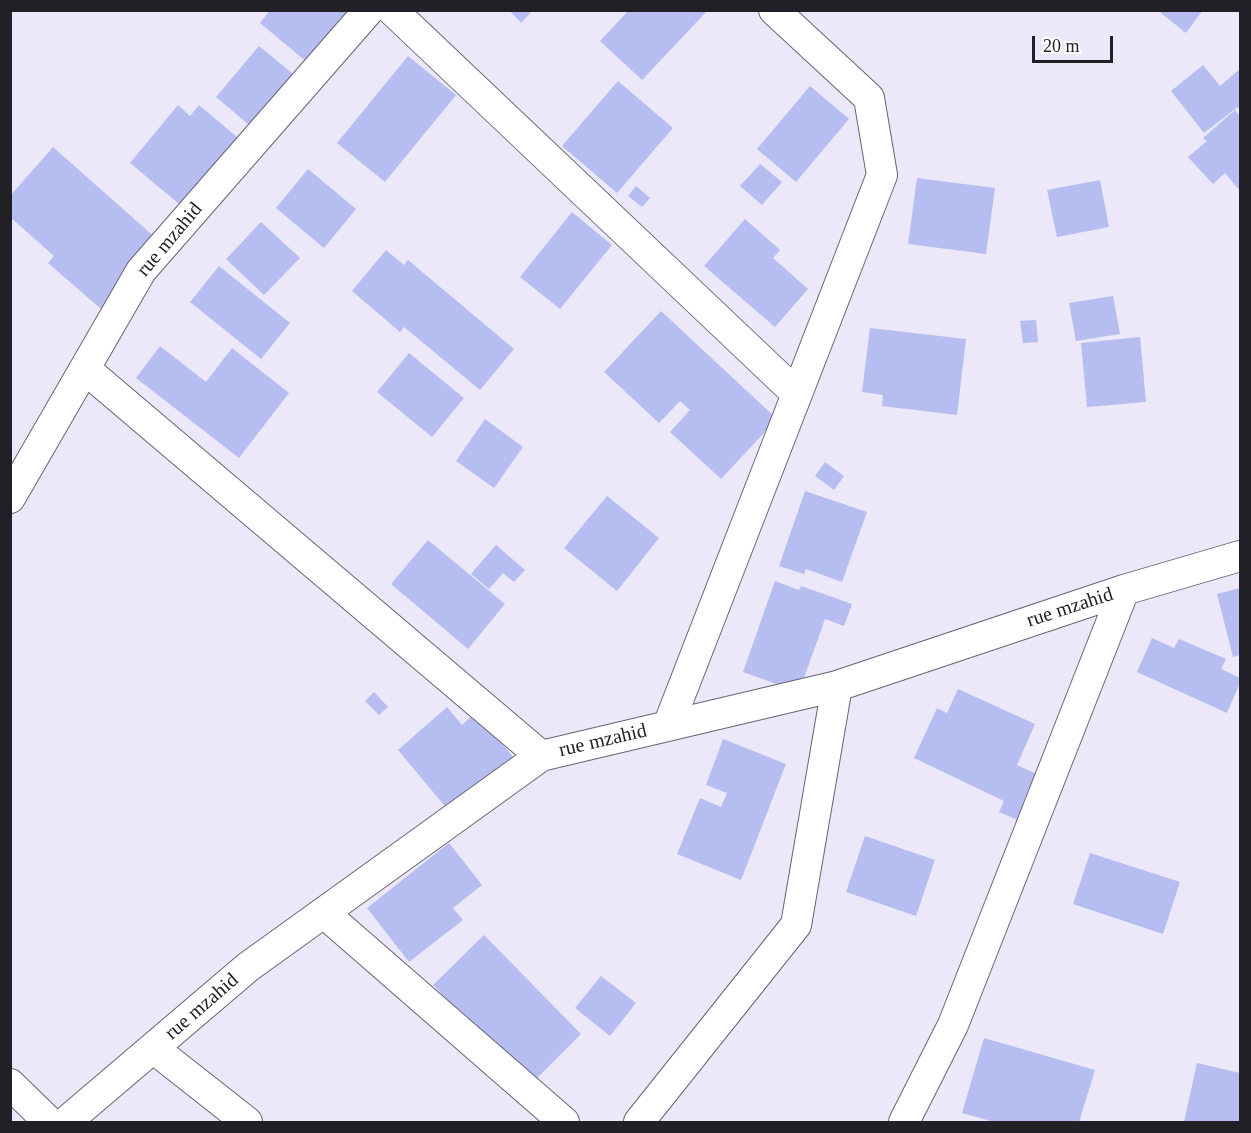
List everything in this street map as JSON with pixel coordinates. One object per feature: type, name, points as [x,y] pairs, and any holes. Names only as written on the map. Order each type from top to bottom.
[{"type":"street","name":"rue mzahid","points":[[10,498],[141,271],[369,10]]},
{"type":"street","points":[[392,10],[797,394]]},
{"type":"street","points":[[668,726],[882,175],[869,98],[774,10]]},
{"type":"street","points":[[84,369],[541,756]]},
{"type":"street","name":"rue mzahid","points":[[66,1122],[248,967],[541,756],[837,686],[1124,590],[1240,556]]},
{"type":"street","points":[[904,1122],[953,1025],[1124,590]]},
{"type":"street","points":[[639,1122],[796,925],[837,686]]},
{"type":"street","points":[[324,913],[564,1122]]},
{"type":"street","points":[[153,1048],[247,1122]]},
{"type":"street","points":[[10,1084],[49,1122]]},
{"type":"building","points":[[270,10],[372,10],[326,78],[260,23]]},
{"type":"building","points":[[509,10],[533,10],[521,23]]},
{"type":"building","points":[[629,10],[708,10],[642,80],[600,41]]},
{"type":"building","points":[[1157,10],[1203,10],[1186,33]]},
{"type":"building","points":[[259,46],[309,87],[266,139],[216,97]]},
{"type":"building","points":[[408,56],[456,95],[385,182],[337,143]]},
{"type":"building","points":[[1203,65],[1220,86],[1240,69],[1240,111],[1239,106],[1204,133],[1171,91]]},
{"type":"building","points":[[618,81],[673,128],[617,193],[562,146]]},
{"type":"building","points":[[810,86],[849,119],[796,182],[757,149]]},
{"type":"building","points":[[178,105],[190,116],[199,105],[251,149],[191,214],[130,163]]},
{"type":"building","points":[[1235,110],[1240,116],[1240,191],[1225,173],[1213,184],[1188,157],[1207,141],[1203,138]]},
{"type":"building","points":[[53,147],[167,248],[108,315],[48,263],[54,256],[10,217],[10,196]]},
{"type":"building","points":[[760,164],[782,182],[762,205],[740,186]]},
{"type":"building","points":[[308,169],[356,209],[324,248],[276,208]]},
{"type":"building","points":[[917,178],[995,188],[986,254],[908,244]]},
{"type":"building","points":[[1100,180],[1109,227],[1057,237],[1047,190]]},
{"type":"building","points":[[636,186],[650,198],[642,207],[628,196]]},
{"type":"building","points":[[572,212],[612,245],[560,309],[520,277]]},
{"type":"building","points":[[745,219],[780,250],[773,258],[808,289],[775,327],[704,266]]},
{"type":"building","points":[[261,222],[300,258],[264,295],[226,259]]},
{"type":"building","points":[[386,250],[404,265],[408,260],[514,349],[480,390],[404,327],[400,332],[352,291]]},
{"type":"building","points":[[219,266],[290,323],[261,359],[190,302]]},
{"type":"building","points":[[1113,296],[1120,334],[1076,341],[1069,303]]},
{"type":"building","points":[[661,311],[777,419],[721,479],[670,432],[690,410],[680,401],[659,423],[604,372]]},
{"type":"building","points":[[1036,320],[1038,342],[1023,343],[1020,321]]},
{"type":"building","points":[[870,328],[966,339],[957,415],[882,406],[883,395],[862,392]]},
{"type":"building","points":[[1140,337],[1146,402],[1087,407],[1081,343]]},
{"type":"building","points":[[160,346],[206,382],[232,348],[289,393],[239,458],[136,378]]},
{"type":"building","points":[[409,353],[464,398],[432,437],[377,392]]},
{"type":"building","points":[[485,419],[523,447],[494,488],[456,461]]},
{"type":"building","points":[[825,462],[844,476],[834,490],[815,476]]},
{"type":"building","points":[[805,491],[867,512],[842,582],[806,569],[804,574],[779,566]]},
{"type":"building","points":[[607,496],[659,538],[617,591],[564,548]]},
{"type":"building","points":[[428,540],[505,604],[468,649],[391,584]]},
{"type":"building","points":[[496,545],[525,570],[514,582],[503,573],[489,589],[471,574]]},
{"type":"building","points":[[775,581],[799,590],[801,586],[852,604],[844,626],[825,619],[799,692],[743,672]]},
{"type":"building","points":[[1240,588],[1240,655],[1233,657],[1217,594]]},
{"type":"building","points":[[1152,638],[1174,648],[1179,639],[1226,659],[1221,669],[1240,678],[1227,713],[1137,672]]},
{"type":"building","points":[[958,689],[1035,724],[1017,765],[1054,782],[1034,827],[999,812],[1004,801],[914,758],[937,708],[947,713]]},
{"type":"building","points":[[374,692],[388,707],[379,715],[365,701]]},
{"type":"building","points":[[447,707],[462,725],[475,713],[516,760],[449,811],[398,750]]},
{"type":"building","points":[[723,739],[786,764],[741,880],[677,854],[700,798],[721,807],[727,793],[706,785]]},
{"type":"building","points":[[865,836],[935,860],[916,916],[846,892]]},
{"type":"building","points":[[449,843],[482,885],[453,908],[463,920],[409,962],[367,908]]},
{"type":"building","points":[[1090,853],[1180,882],[1163,934],[1073,904]]},
{"type":"building","points":[[484,935],[581,1034],[531,1084],[433,985]]},
{"type":"building","points":[[601,976],[636,1003],[610,1036],[575,1008]]},
{"type":"building","points":[[984,1038],[1095,1070],[1079,1122],[994,1122],[962,1113]]},
{"type":"building","points":[[1197,1063],[1240,1073],[1240,1122],[1184,1122]]}]
